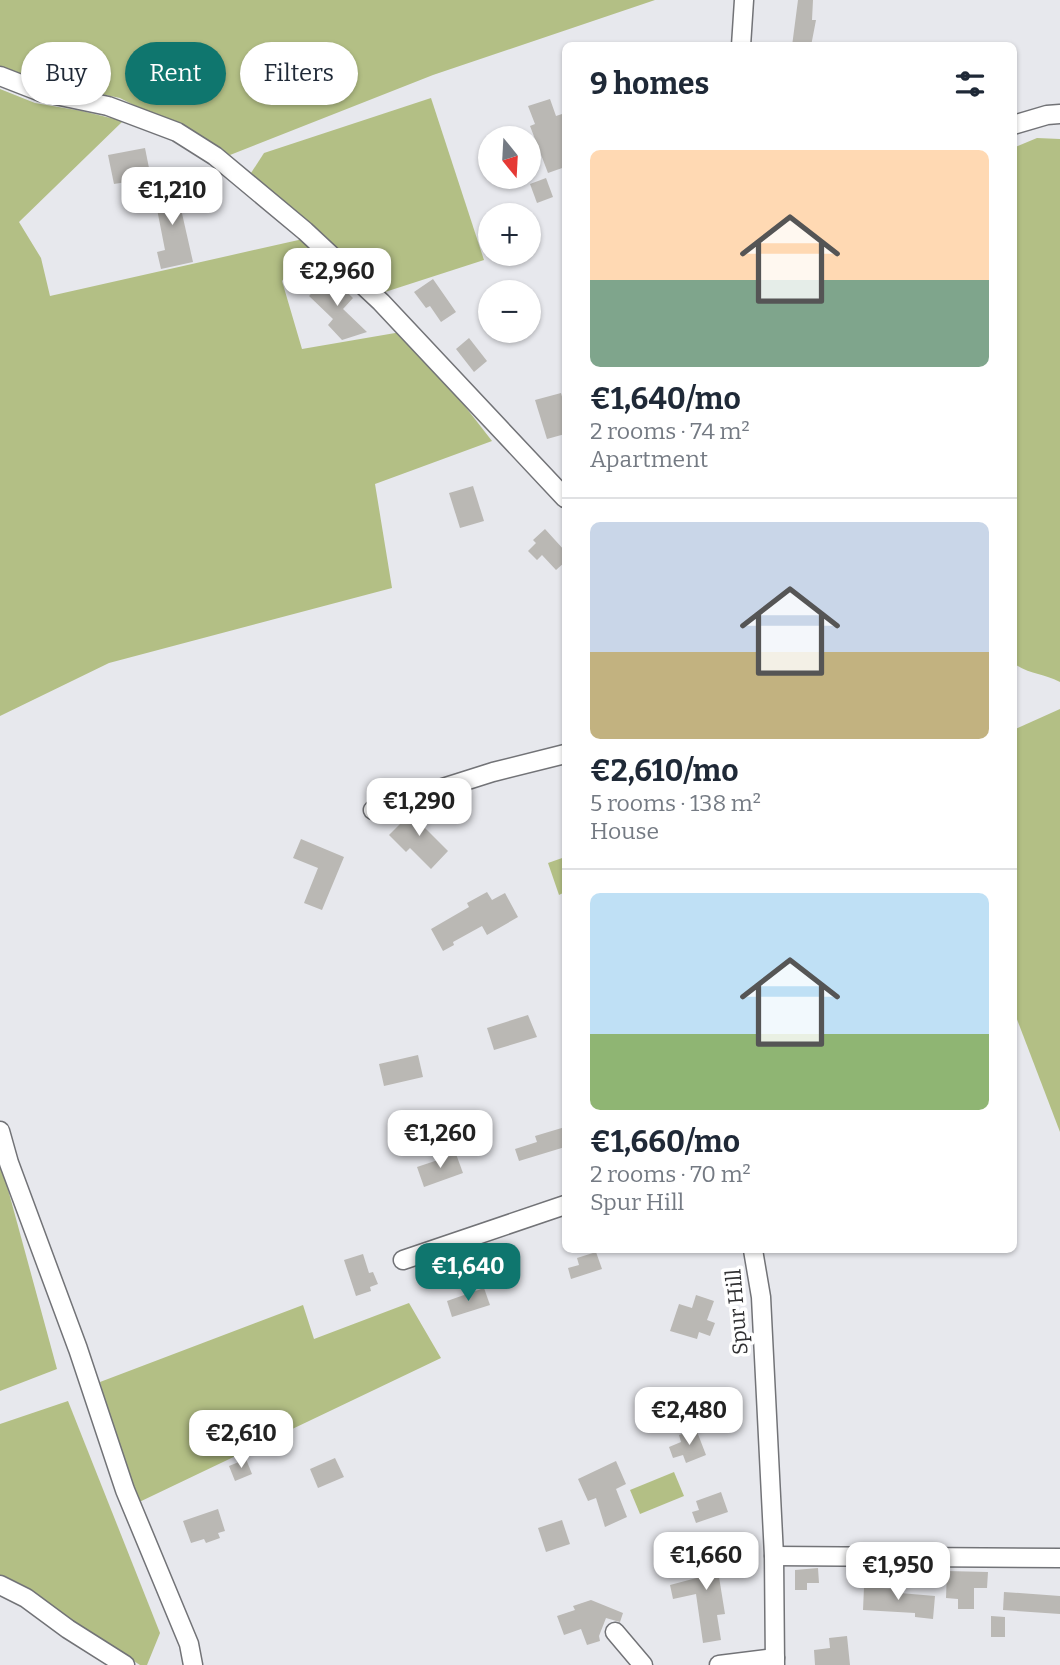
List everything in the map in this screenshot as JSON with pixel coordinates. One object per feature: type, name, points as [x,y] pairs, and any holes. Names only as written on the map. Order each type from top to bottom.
[{"type":"street","points":[[741,42],[744,0]]},
{"type":"street","points":[[0,76],[41,92],[108,106],[166,127],[215,156],[305,231],[382,302],[562,495]]},
{"type":"street","points":[[1017,124],[1060,114]]},
{"type":"street","points":[[373,810],[493,772],[562,755]]},
{"type":"street","points":[[0,1131],[125,1490],[189,1644],[193,1665]]},
{"type":"street","points":[[403,1260],[562,1206]]},
{"type":"street","name":"Spur Hill","points":[[754,1253],[761,1297],[774,1556],[775,1662]]},
{"type":"street","points":[[774,1556],[1060,1558]]},
{"type":"street","points":[[0,1585],[26,1598],[68,1629],[125,1665]]},
{"type":"street","points":[[615,1632],[642,1665]]},
{"type":"street","points":[[719,1665],[775,1662]]},
{"type":"green space","points":[[0,0],[655,0],[433,75],[358,105],[358,42],[240,42],[240,105],[357,105],[230,155],[134,105],[226,105],[226,42],[125,42],[125,101],[111,96],[111,42],[21,42],[21,75],[0,66]]},
{"type":"green space","points":[[0,89],[21,97],[21,105],[47,105],[123,121],[19,222],[41,258],[50,296],[303,239],[311,247],[282,281],[302,349],[401,332],[450,387],[492,441],[375,484],[392,588],[109,663],[0,716]]},
{"type":"green space","points":[[431,98],[478,242],[478,262],[385,292],[251,173],[264,153]]},
{"type":"green space","points":[[1037,138],[1060,139],[1060,682],[1017,665],[1017,146]]},
{"type":"green space","points":[[1060,709],[1060,1132],[1017,1019],[1017,728]]},
{"type":"green space","points":[[562,858],[562,894],[559,895],[548,863]]},
{"type":"green space","points":[[0,1160],[57,1369],[0,1391]]},
{"type":"green space","points":[[409,1303],[441,1358],[133,1505],[100,1382],[303,1305],[314,1339]]},
{"type":"green space","points":[[68,1401],[160,1633],[147,1665],[140,1665],[0,1576],[0,1424]]},
{"type":"green space","points":[[674,1472],[684,1496],[640,1514],[630,1490]]},
{"type":"building","points":[[798,0],[813,0],[812,20],[816,20],[812,42],[793,42]]},
{"type":"building","points":[[550,99],[556,116],[562,114],[562,168],[548,173],[541,155],[541,126],[530,126],[535,124],[528,106]]},
{"type":"building","points":[[145,148],[151,178],[114,184],[108,155]]},
{"type":"building","points":[[174,178],[193,262],[161,269],[157,252],[165,250],[157,209],[161,208],[155,183]]},
{"type":"building","points":[[546,178],[553,197],[537,203],[532,189],[541,189],[541,180]]},
{"type":"building","points":[[329,275],[353,298],[343,309],[367,332],[342,340],[328,325],[333,319],[309,296]]},
{"type":"building","points":[[433,279],[456,312],[441,322],[430,306],[426,308],[414,292]]},
{"type":"building","points":[[469,338],[487,361],[474,372],[456,349]]},
{"type":"building","points":[[561,393],[562,435],[547,439],[535,400]]},
{"type":"building","points":[[473,486],[484,521],[460,528],[449,493]]},
{"type":"building","points":[[545,529],[562,548],[562,565],[556,570],[542,555],[537,560],[528,551],[536,543],[533,540]]},
{"type":"building","points":[[422,806],[432,816],[423,826],[448,851],[431,869],[410,848],[406,852],[389,835],[416,808]]},
{"type":"building","points":[[301,839],[344,857],[322,910],[304,903],[318,868],[293,858]]},
{"type":"building","points":[[487,892],[492,900],[505,893],[518,917],[487,935],[482,926],[453,942],[454,945],[443,951],[431,929],[469,907],[467,903]]},
{"type":"building","points":[[528,1015],[537,1037],[494,1050],[487,1028]]},
{"type":"building","points":[[418,1055],[423,1077],[384,1086],[379,1064]]},
{"type":"building","points":[[562,1128],[562,1148],[519,1161],[515,1149],[537,1142],[535,1136]]},
{"type":"building","points":[[456,1154],[463,1173],[424,1187],[417,1167]]},
{"type":"building","points":[[596,1253],[602,1269],[571,1279],[568,1268],[579,1265],[577,1258]]},
{"type":"building","points":[[363,1254],[369,1273],[373,1272],[378,1284],[370,1287],[371,1291],[356,1296],[344,1260]]},
{"type":"building","points":[[484,1288],[490,1305],[452,1317],[447,1301]]},
{"type":"building","points":[[696,1295],[714,1301],[707,1320],[715,1323],[710,1336],[699,1332],[697,1339],[670,1331],[679,1304],[692,1308]]},
{"type":"building","points":[[696,1429],[706,1455],[686,1463],[683,1455],[673,1458],[669,1447],[681,1442],[679,1435]]},
{"type":"building","points":[[335,1458],[344,1477],[318,1488],[310,1469]]},
{"type":"building","points":[[246,1459],[252,1474],[235,1481],[229,1466]]},
{"type":"building","points":[[616,1461],[626,1484],[616,1489],[627,1517],[605,1527],[596,1498],[588,1501],[578,1479]]},
{"type":"building","points":[[721,1492],[728,1512],[696,1523],[692,1512],[699,1510],[696,1501]]},
{"type":"building","points":[[218,1509],[225,1531],[218,1533],[220,1538],[206,1543],[204,1539],[191,1543],[183,1521]]},
{"type":"building","points":[[562,1520],[570,1544],[546,1552],[538,1528]]},
{"type":"building","points":[[719,1542],[722,1577],[719,1577],[725,1614],[717,1615],[721,1640],[703,1643],[696,1594],[673,1599],[670,1585],[704,1576],[701,1543]]},
{"type":"building","points":[[818,1568],[819,1583],[807,1583],[807,1590],[795,1590],[795,1570]]},
{"type":"building","points":[[947,1571],[988,1572],[987,1588],[974,1588],[974,1609],[958,1609],[958,1599],[946,1598]]},
{"type":"building","points":[[864,1587],[900,1589],[900,1593],[935,1596],[933,1619],[915,1617],[915,1613],[863,1610]]},
{"type":"building","points":[[1004,1592],[1060,1596],[1060,1614],[1003,1610]]},
{"type":"building","points":[[591,1600],[623,1613],[620,1622],[606,1618],[599,1636],[600,1641],[587,1645],[581,1629],[564,1635],[557,1616],[575,1610],[573,1606]]},
{"type":"building","points":[[991,1616],[1005,1617],[1005,1637],[991,1637]]},
{"type":"building","points":[[847,1636],[850,1665],[815,1665],[814,1650],[830,1648],[829,1638]]}]
